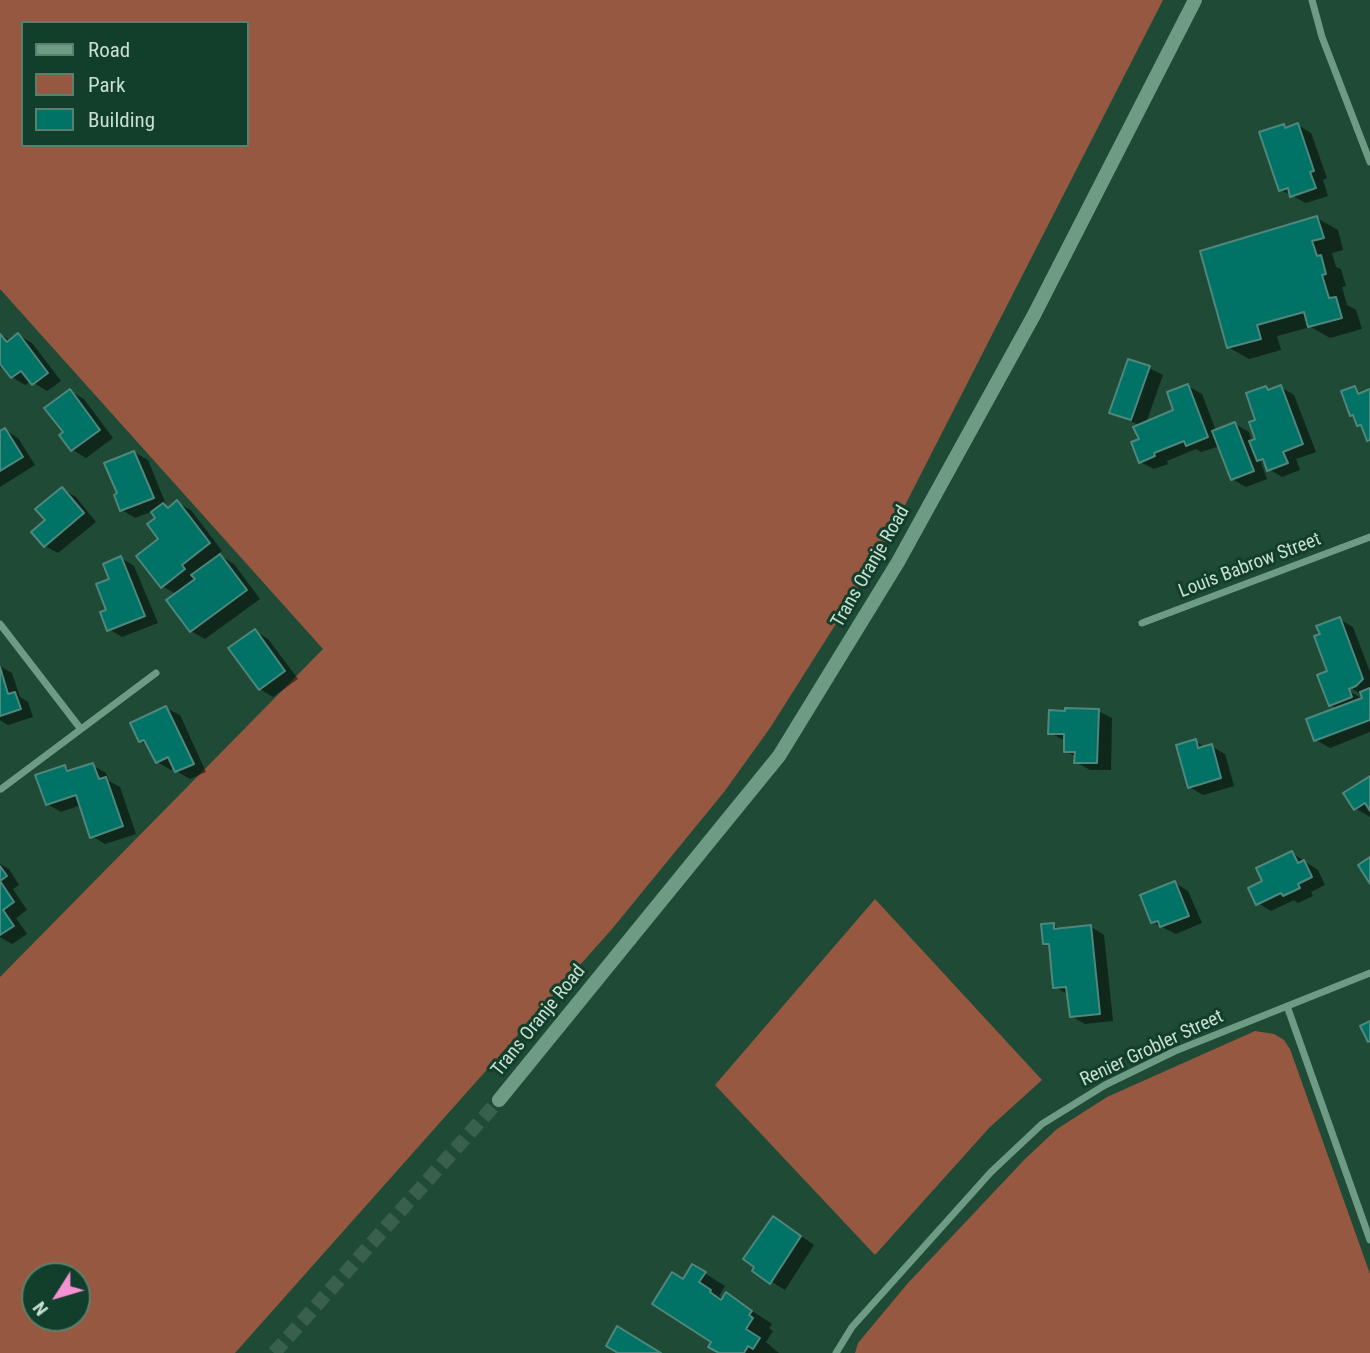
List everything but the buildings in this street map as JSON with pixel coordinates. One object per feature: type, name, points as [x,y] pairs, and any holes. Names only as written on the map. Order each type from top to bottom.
[{"type":"main road","name":"Trans Oranje Road","points":[[499,1100],[779,757],[911,539],[1034,315],[1195,0]]},
{"type":"street","points":[[1312,0],[1326,49],[1370,162]]},
{"type":"street","name":"Louis Babrow Street","points":[[1142,623],[1370,537]]},
{"type":"street","points":[[0,624],[80,728]]},
{"type":"street","points":[[1,789],[156,673]]},
{"type":"street","name":"Renier Grobler Street","points":[[836,1353],[852,1326],[991,1172],[1042,1124],[1105,1085],[1175,1051],[1370,973]]},
{"type":"street","points":[[1287,1006],[1370,1240]]},
{"type":"green space","points":[[0,0],[1163,0],[899,517],[853,597],[770,728],[724,792],[612,929],[235,1353],[0,1353],[0,977],[323,649],[0,289]]},
{"type":"green space","points":[[875,899],[1042,1080],[989,1128],[875,1255],[715,1085]]},
{"type":"green space","points":[[1255,1031],[1274,1034],[1284,1040],[1290,1049],[1370,1274],[1370,1353],[855,1353],[858,1343],[908,1283],[1025,1159],[1057,1129],[1107,1097]]},
{"type":"tunnel","points":[[274,1353],[499,1100]]}]
